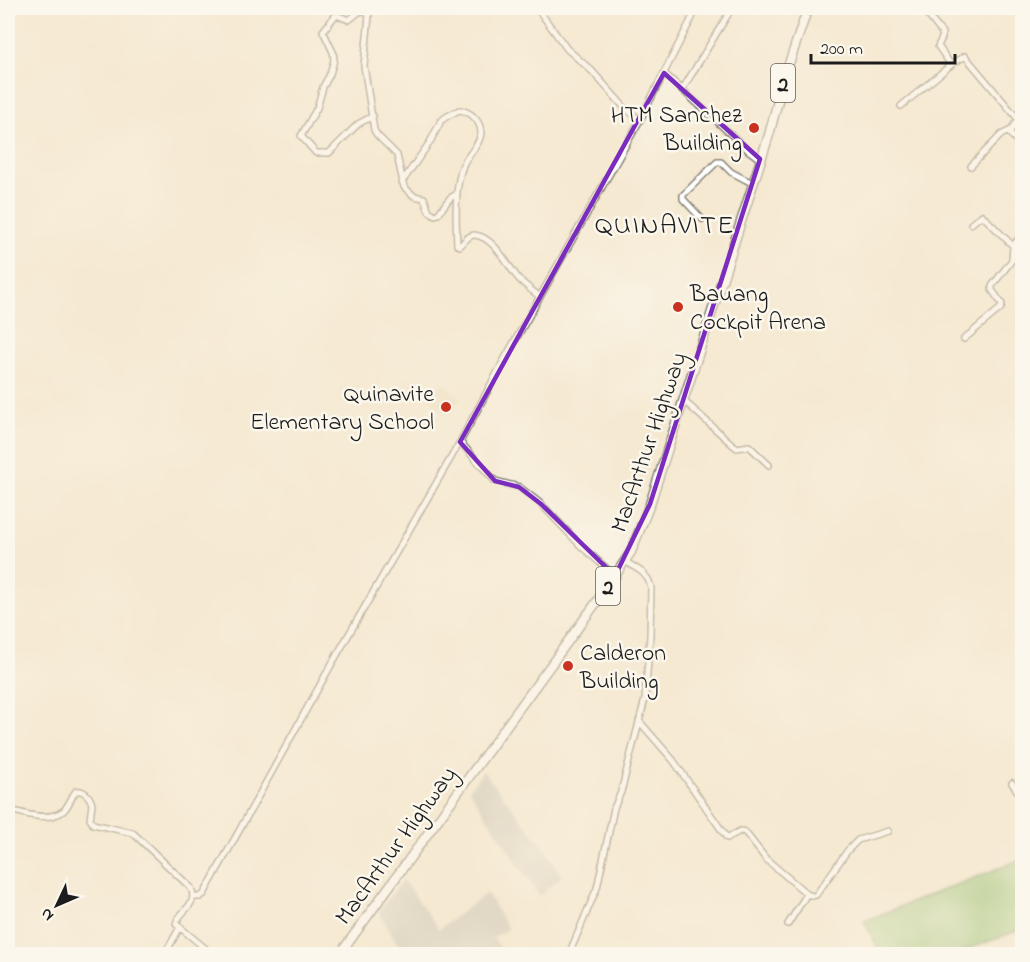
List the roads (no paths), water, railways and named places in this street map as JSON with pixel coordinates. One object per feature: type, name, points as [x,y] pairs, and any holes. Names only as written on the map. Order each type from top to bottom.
[{"type":"highway","name":"MacArthur Highway","points":[[340,954],[631,552],[650,504],[808,8]]},
{"type":"street","points":[[537,8],[567,49],[591,70],[625,108],[640,120]]},
{"type":"street","points":[[193,897],[200,897],[204,894],[640,120],[698,8]]},
{"type":"street","points":[[682,90],[732,8]]},
{"type":"street","points":[[922,8],[942,33],[938,46],[951,65]]},
{"type":"street","points":[[373,116],[358,124],[329,153],[316,153],[301,136],[312,119],[330,74],[334,60],[333,52],[323,31],[337,15],[349,20],[365,10],[369,16],[364,66],[373,116],[374,130],[397,155],[402,182],[411,194],[424,198],[429,211],[435,215],[450,198],[457,194]]},
{"type":"street","points":[[901,106],[951,65],[964,56],[967,57],[1017,119],[1009,131],[1001,135],[971,166]]},
{"type":"street","points":[[664,73],[760,159]]},
{"type":"street","points":[[402,182],[430,142],[441,121],[459,110],[472,115],[481,135],[464,162],[457,194],[458,246],[474,235],[488,242],[504,256],[522,283],[540,297]]},
{"type":"street","points":[[1009,131],[1023,146]]},
{"type":"street","points":[[702,219],[683,200],[683,195],[717,162],[721,162],[732,172],[752,183]]},
{"type":"street","points":[[971,224],[982,215],[1013,246]]},
{"type":"street","points":[[964,339],[1001,308],[1002,304],[992,290],[992,286],[1012,260],[1013,246],[1023,234]]},
{"type":"street","points":[[683,400],[733,445],[737,448],[749,446],[769,465]]},
{"type":"street","points":[[460,442],[495,481],[519,487],[541,504],[582,547],[615,576]]},
{"type":"street","points":[[569,954],[597,888],[614,808],[621,792],[645,699],[651,587],[642,572],[625,561]]},
{"type":"street","points":[[639,721],[677,765],[727,838],[730,839],[740,831],[745,832],[771,863],[807,894],[813,896],[818,893],[848,850],[858,840],[888,831]]},
{"type":"street","points":[[1012,783],[1023,798]]},
{"type":"street","points":[[8,809],[34,816],[56,815],[65,809],[76,791],[82,791],[92,804],[90,819],[93,824],[133,833],[191,888],[193,897],[191,904],[177,919],[176,924],[212,954]]},
{"type":"street","points":[[788,924],[807,894]]},
{"type":"street","points":[[165,954],[180,927]]},
{"type":"place","name":"HTM Sanchez Building","points":[[754,128]]},
{"type":"place","name":"Bauang Cockpit Arena","points":[[678,307]]},
{"type":"place","name":"Quinavite Elementary School","points":[[446,407]]},
{"type":"place","name":"Calderon Building","points":[[568,666]]},
{"type":"district","name":"QUINAVITE","points":[[665,224]]}]
